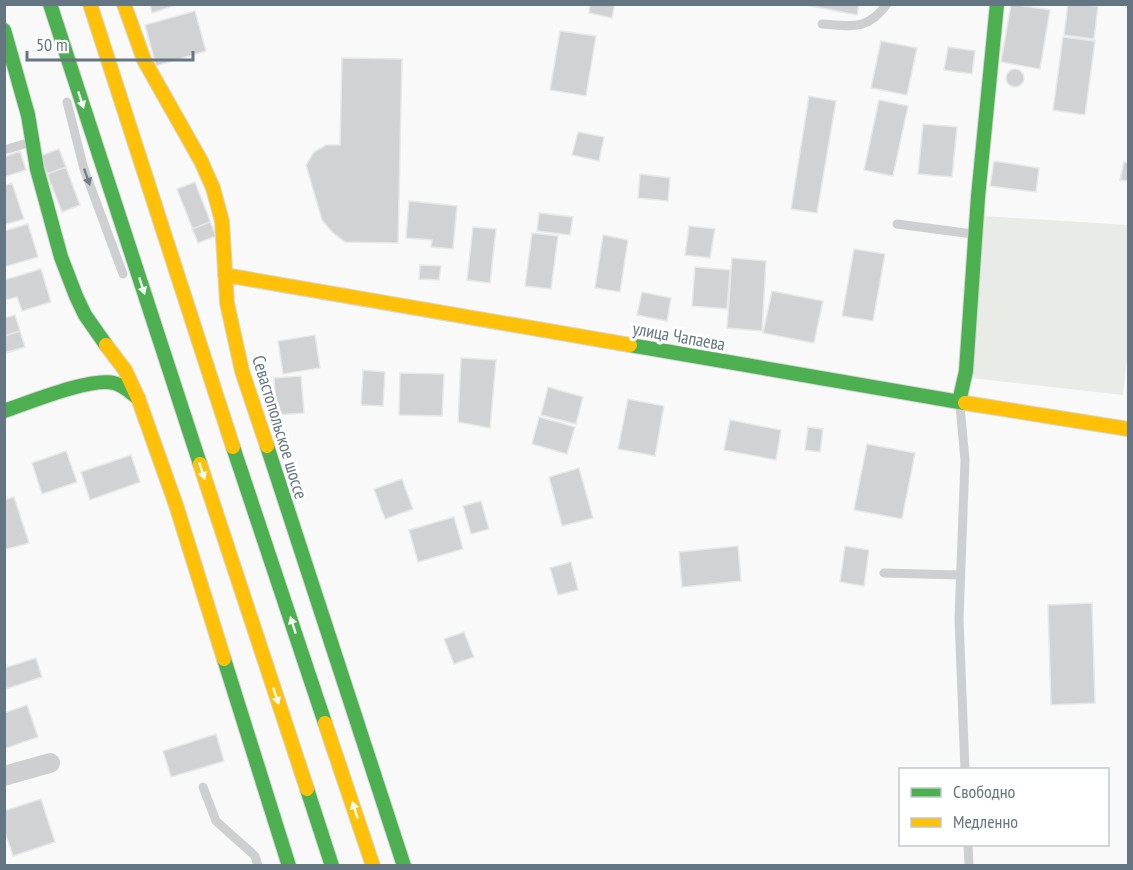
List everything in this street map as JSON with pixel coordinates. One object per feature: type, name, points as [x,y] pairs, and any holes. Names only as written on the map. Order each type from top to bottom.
[{"type":"main road","points":[[90,4],[228,433],[373,866]]},
{"type":"main road","name":"Севастопольское шоссе","points":[[124,4],[144,60],[201,161],[213,188],[222,220],[227,303],[242,371],[404,866]]},
{"type":"main road","points":[[959,402],[966,371],[975,235],[997,4]]},
{"type":"main road","points":[[52,11],[332,866]]},
{"type":"main road","points":[[4,30],[28,115],[38,169],[61,257],[76,296],[93,328],[125,370],[138,398],[176,505],[289,866]]},
{"type":"main road","points":[[224,258],[227,268],[241,278]]},
{"type":"main road","name":"улица Чапаева","points":[[225,280],[241,278],[959,402],[1128,426]]},
{"type":"main road","points":[[93,328],[95,354]]},
{"type":"main road","points":[[79,387],[90,370]]},
{"type":"main road","points":[[79,387],[125,370]]},
{"type":"main road","points":[[4,411],[51,395],[104,381],[114,383],[138,398]]},
{"type":"street","points":[[4,776],[50,763]]},
{"type":"lane","points":[[90,4],[126,81]]},
{"type":"lane","points":[[822,24],[855,26],[872,20],[887,4]]},
{"type":"lane","points":[[52,11],[60,68]]},
{"type":"lane","points":[[65,91],[84,169],[127,287]]},
{"type":"lane","points":[[4,150],[33,141]]},
{"type":"lane","points":[[897,224],[975,235]]},
{"type":"lane","points":[[152,348],[195,449]]},
{"type":"lane","points":[[218,370],[228,433]]},
{"type":"lane","points":[[959,402],[965,460],[959,619],[965,768]]},
{"type":"lane","points":[[884,573],[960,575]]},
{"type":"lane","points":[[203,787],[216,821],[255,856],[258,866]]},
{"type":"lane","points":[[968,846],[969,866]]},
{"type":"shaded area","points":[[984,216],[1128,225],[1128,349],[1123,395],[971,378]]},
{"type":"building","points":[[150,4],[179,4],[152,13]]},
{"type":"building","points":[[590,4],[615,4],[612,18],[589,13]]},
{"type":"building","points":[[801,4],[859,4],[857,15]]},
{"type":"building","points":[[1011,4],[1050,10],[1040,69],[1001,62]]},
{"type":"building","points":[[1068,4],[1098,6],[1094,39],[1064,35]]},
{"type":"building","points":[[195,11],[206,51],[156,66],[145,25]]},
{"type":"building","points":[[560,31],[596,36],[586,96],[550,90]]},
{"type":"building","points":[[1063,37],[1095,41],[1085,115],[1053,110]]},
{"type":"building","points":[[881,41],[917,48],[907,95],[871,88]]},
{"type":"building","points":[[948,47],[975,51],[972,74],[944,70]]},
{"type":"building","points":[[342,58],[402,59],[398,243],[345,242],[322,220],[306,165],[314,152],[326,145],[340,145]]},
{"type":"building","points":[[1015,69],[1021,72],[1024,78],[1021,84],[1015,87],[1009,84],[1006,78],[1009,72]]},
{"type":"building","points":[[809,96],[836,101],[817,213],[791,209]]},
{"type":"building","points":[[879,100],[908,106],[893,176],[864,170]]},
{"type":"building","points":[[923,124],[957,127],[952,177],[918,174]]},
{"type":"building","points":[[578,132],[604,137],[599,161],[572,155]]},
{"type":"building","points":[[59,149],[80,205],[62,212],[40,156]]},
{"type":"building","points":[[59,149],[66,167],[47,174],[40,156]]},
{"type":"building","points":[[20,151],[26,170],[4,177],[4,157]]},
{"type":"building","points":[[994,161],[1039,168],[1036,192],[990,186]]},
{"type":"building","points":[[1124,162],[1128,163],[1128,181],[1120,180]]},
{"type":"building","points":[[640,174],[670,178],[668,201],[638,198]]},
{"type":"building","points":[[195,182],[216,236],[198,243],[177,189]]},
{"type":"building","points":[[12,183],[24,219],[4,225],[4,186]]},
{"type":"building","points":[[409,201],[457,206],[453,249],[431,247],[432,240],[406,238]]},
{"type":"building","points":[[539,213],[573,217],[570,235],[537,231]]},
{"type":"building","points":[[210,222],[216,236],[198,243],[192,229]]},
{"type":"building","points":[[28,224],[38,257],[4,267],[4,231]]},
{"type":"building","points":[[689,226],[715,229],[710,258],[685,255]]},
{"type":"building","points":[[473,227],[496,229],[490,283],[467,280]]},
{"type":"building","points":[[532,233],[558,236],[551,289],[525,286]]},
{"type":"building","points":[[603,235],[628,240],[620,292],[595,288]]},
{"type":"building","points":[[854,249],[885,254],[873,321],[842,316]]},
{"type":"building","points":[[732,258],[766,261],[762,331],[727,328]]},
{"type":"building","points":[[420,265],[441,266],[439,280],[419,279]]},
{"type":"building","points":[[695,267],[730,270],[727,309],[692,306]]},
{"type":"building","points":[[41,269],[51,302],[22,311],[17,297],[6,300],[4,280]]},
{"type":"building","points":[[772,291],[823,301],[814,343],[763,333]]},
{"type":"building","points":[[642,292],[671,298],[667,321],[637,315]]},
{"type":"building","points":[[15,315],[25,347],[4,354],[4,318]]},
{"type":"building","points":[[15,315],[20,331],[4,336],[4,318]]},
{"type":"building","points":[[20,331],[25,347],[4,353],[4,336]]},
{"type":"building","points":[[315,335],[320,368],[283,374],[278,341]]},
{"type":"building","points":[[461,358],[496,360],[490,428],[458,422]]},
{"type":"building","points":[[363,370],[385,372],[383,406],[361,405]]},
{"type":"building","points":[[400,373],[444,374],[442,416],[399,415]]},
{"type":"building","points":[[301,376],[304,413],[276,415],[274,378]]},
{"type":"building","points":[[548,387],[583,397],[576,424],[541,415]]},
{"type":"building","points":[[628,399],[664,406],[655,456],[618,449]]},
{"type":"building","points":[[539,417],[575,427],[567,454],[532,444]]},
{"type":"building","points":[[730,420],[781,430],[776,460],[724,450]]},
{"type":"building","points":[[808,427],[823,429],[820,452],[805,450]]},
{"type":"building","points":[[867,444],[915,453],[902,519],[854,510]]},
{"type":"building","points":[[66,451],[77,482],[42,494],[32,463]]},
{"type":"building","points":[[131,455],[140,482],[90,500],[81,472]]},
{"type":"building","points":[[579,468],[593,518],[562,526],[549,477]]},
{"type":"building","points":[[402,479],[413,509],[385,519],[374,489]]},
{"type":"building","points":[[14,497],[29,543],[4,550],[4,500]]},
{"type":"building","points":[[481,501],[489,529],[471,534],[463,506]]},
{"type":"building","points":[[454,517],[463,549],[418,562],[409,530]]},
{"type":"building","points":[[738,546],[741,581],[682,587],[679,552]]},
{"type":"building","points":[[845,546],[869,550],[864,586],[840,582]]},
{"type":"building","points":[[571,562],[578,590],[558,595],[550,568]]},
{"type":"building","points":[[1092,603],[1095,703],[1051,705],[1048,605]]},
{"type":"building","points":[[464,632],[474,657],[454,664],[444,639]]},
{"type":"building","points":[[36,658],[42,677],[6,689],[4,668]]},
{"type":"building","points":[[27,705],[38,737],[4,749],[4,713]]},
{"type":"building","points":[[216,734],[224,761],[171,777],[163,751]]},
{"type":"building","points":[[41,799],[55,842],[13,856],[4,829],[4,811]]},
{"type":"traffic: fast","points":[[50,4],[200,464]]},
{"type":"traffic: fast","points":[[959,402],[966,371],[978,197],[997,4]]},
{"type":"traffic: fast","points":[[4,30],[28,115],[37,169],[61,257],[85,315],[106,345]]},
{"type":"traffic: fast","points":[[630,345],[965,403]]},
{"type":"traffic: fast","points":[[4,411],[75,387],[104,382],[121,385],[138,398]]},
{"type":"traffic: fast","points":[[267,446],[404,866]]},
{"type":"traffic: fast","points":[[233,447],[325,723]]},
{"type":"traffic: fast","points":[[224,659],[289,866]]},
{"type":"traffic: fast","points":[[307,789],[332,866]]},
{"type":"traffic: slow","points":[[90,4],[233,447]]},
{"type":"traffic: slow","points":[[124,4],[144,60],[201,161],[213,188],[222,221],[227,303],[242,371],[267,446]]},
{"type":"traffic: slow","points":[[225,275],[630,345]]},
{"type":"traffic: slow","points":[[106,345],[125,370],[138,398],[176,505],[224,659]]},
{"type":"traffic: slow","points":[[965,403],[1128,429]]},
{"type":"traffic: slow","points":[[200,464],[307,789]]},
{"type":"traffic: slow","points":[[325,723],[373,866]]}]
